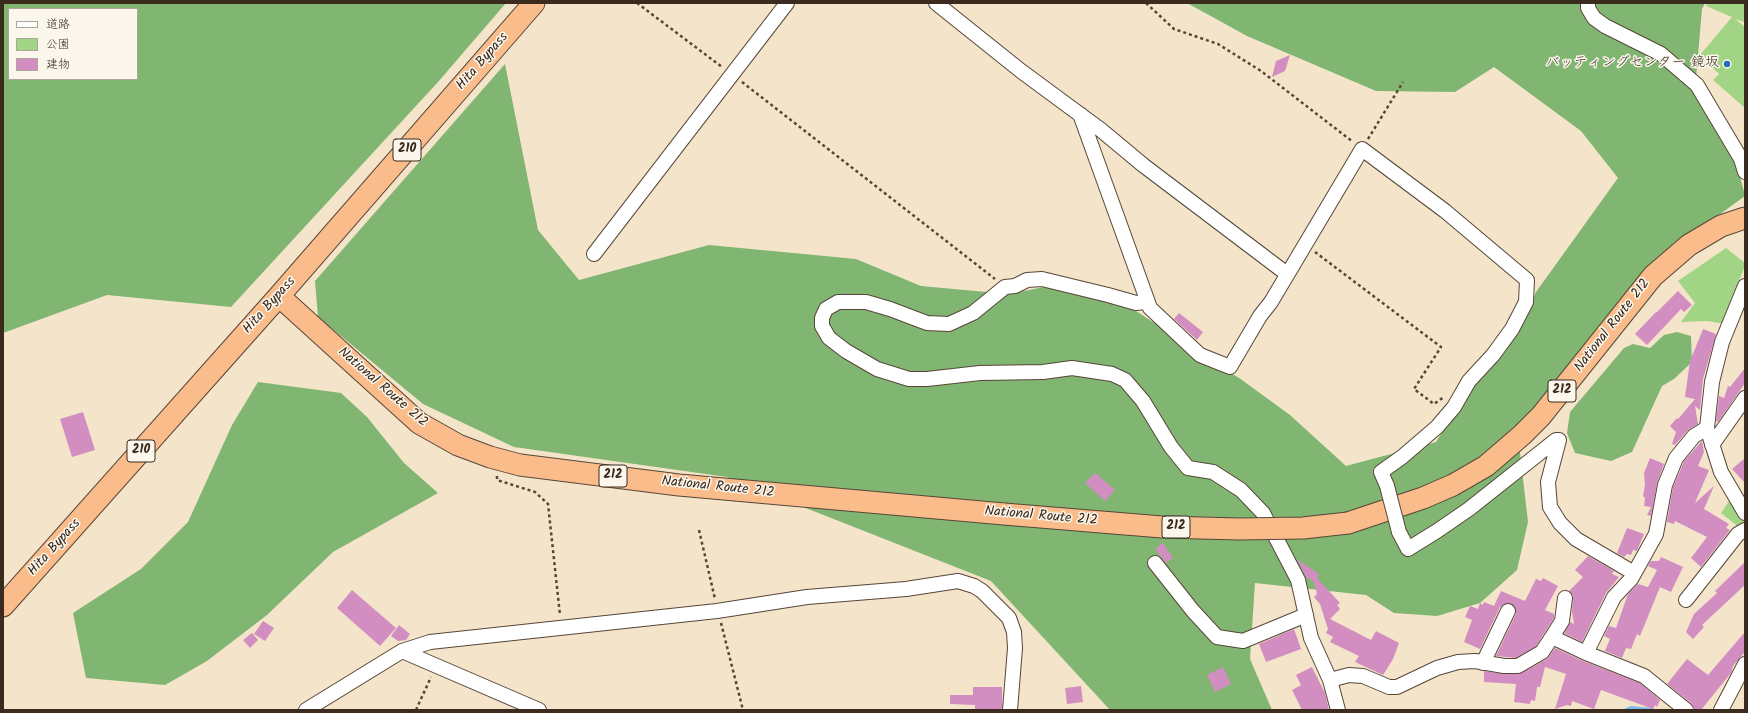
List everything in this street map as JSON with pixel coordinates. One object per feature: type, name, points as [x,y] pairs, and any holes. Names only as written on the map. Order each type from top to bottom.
[{"type":"highway","name":"Hita Bypass","points":[[3,606],[279,296],[534,3]]},
{"type":"highway","name":"National Route 212","points":[[279,296],[419,423],[458,445],[490,457],[520,464],[679,485],[1162,527],[1239,529],[1303,528],[1348,523],[1424,498],[1453,485],[1486,466],[1522,436],[1541,416],[1653,276],[1689,245],[1721,226],[1745,218]]},
{"type":"street","points":[[594,254],[787,3]]},
{"type":"street","points":[[936,3],[1021,71],[1080,114],[1143,165],[1287,274]]},
{"type":"street","points":[[1588,3],[1588,8],[1594,18],[1605,26],[1661,54],[1697,85],[1742,152],[1745,172]]},
{"type":"street","points":[[1080,114],[1146,302],[1150,308],[1200,355],[1230,367],[1260,316],[1271,302],[1362,149],[1445,211],[1527,280],[1526,302],[1512,329],[1493,355],[1468,381],[1454,407],[1437,427],[1402,457],[1381,472],[1387,486],[1399,532],[1408,549],[1463,513],[1556,440],[1559,440],[1548,482],[1550,507],[1560,523],[1576,538],[1634,573]]},
{"type":"street","points":[[1146,302],[1136,303],[1042,279],[1027,280],[1015,286],[1005,287],[973,313],[949,324],[927,323],[866,302],[838,302],[826,309],[822,318],[822,326],[829,338],[846,351],[877,369],[909,379],[927,379],[980,373],[1043,372],[1072,368],[1112,374],[1125,380],[1143,401],[1171,447],[1188,468],[1213,472],[1241,490],[1263,513],[1298,580],[1311,638],[1330,680],[1338,710]]},
{"type":"street","points":[[1745,286],[1722,342],[1712,382],[1707,428],[1721,472],[1745,513]]},
{"type":"street","points":[[1712,445],[1745,398]]},
{"type":"street","points":[[1586,653],[1614,597],[1634,573],[1656,534],[1665,485],[1676,458],[1694,436],[1707,428]]},
{"type":"street","points":[[1686,600],[1738,534],[1745,530]]},
{"type":"street","points":[[1155,564],[1193,611],[1217,637],[1243,641],[1306,615]]},
{"type":"street","points":[[306,710],[402,650],[430,642],[717,611],[807,597],[906,589],[958,582],[974,586],[982,591],[1009,618],[1014,632],[1015,648],[1010,710]]},
{"type":"street","points":[[1330,680],[1349,675],[1363,676],[1389,687],[1397,687],[1437,668],[1458,662],[1518,666],[1542,652],[1562,622],[1565,598]]},
{"type":"street","points":[[1483,663],[1508,611]]},
{"type":"street","points":[[1552,637],[1586,653],[1644,676],[1686,710]]},
{"type":"street","points":[[402,650],[539,710]]},
{"type":"street","points":[[1721,710],[1745,664]]},
{"type":"path","points":[[637,3],[733,74],[1005,287]]},
{"type":"path","points":[[1146,3],[1174,29],[1218,44],[1261,71],[1362,149],[1403,82]]},
{"type":"path","points":[[1305,244],[1441,347],[1414,389],[1434,404],[1446,396]]},
{"type":"path","points":[[497,473],[497,480],[535,492],[548,504],[561,628]]},
{"type":"path","points":[[416,710],[436,665]]},
{"type":"green space","points":[[3,3],[506,3],[438,82],[231,307],[107,295],[3,333]]},
{"type":"green space","points":[[1187,3],[1705,3],[1702,9],[1695,90],[1737,165],[1745,196],[1651,264],[1572,364],[1517,427],[1528,522],[1517,570],[1480,603],[1437,616],[1394,613],[1366,595],[1255,583],[1250,659],[1272,710],[1110,710],[991,581],[727,477],[514,447],[423,404],[318,317],[315,281],[505,64],[538,230],[579,280],[709,245],[856,259],[921,286],[1009,294],[1049,286],[1102,299],[1136,311],[1242,380],[1290,415],[1346,466],[1436,442],[1471,385],[1523,322],[1536,292],[1618,178],[1581,131],[1494,67],[1455,92],[1376,91],[1247,36]]},
{"type":"green space","name":"バッティングセンター 鏡坂","points":[[1707,3],[1745,3],[1745,22],[1735,19],[1745,27],[1745,108],[1713,80],[1719,74],[1700,55],[1732,17],[1706,6]]},
{"type":"green space","points":[[1726,248],[1745,263],[1745,266],[1728,307],[1725,324],[1707,321],[1681,322],[1695,303],[1678,281]]},
{"type":"green space","points":[[1677,332],[1691,336],[1692,362],[1674,379],[1662,386],[1632,452],[1611,461],[1575,453],[1567,433],[1570,412],[1624,348],[1633,344],[1650,348],[1664,335]]},
{"type":"green space","points":[[258,382],[341,393],[367,417],[404,463],[438,493],[333,552],[267,615],[207,661],[165,685],[86,678],[73,613],[141,569],[188,522],[232,425]]},
{"type":"green space","points":[[1731,498],[1745,519],[1745,524],[1741,529],[1721,513]]},
{"type":"building","points":[[1290,55],[1285,71],[1272,77],[1276,61]]},
{"type":"building","points":[[1678,291],[1692,305],[1684,312],[1681,309],[1647,345],[1635,334]]},
{"type":"building","points":[[1179,313],[1203,332],[1197,340],[1174,319]]},
{"type":"building","points":[[1703,329],[1716,334],[1703,379],[1700,410],[1695,406],[1698,424],[1688,430],[1675,445],[1672,444],[1676,432],[1670,426],[1695,399],[1685,397],[1690,361]]},
{"type":"building","points":[[1745,368],[1745,383],[1718,422],[1716,421],[1719,396],[1724,398],[1728,386],[1730,387]]},
{"type":"building","points":[[83,412],[95,450],[72,457],[60,419]]},
{"type":"building","points":[[1702,441],[1704,452],[1698,466],[1709,470],[1695,503],[1714,486],[1704,509],[1729,524],[1726,528],[1730,530],[1701,567],[1691,558],[1707,537],[1675,521],[1674,524],[1667,522],[1673,487],[1684,461]]},
{"type":"building","points":[[1650,458],[1664,464],[1657,483],[1651,516],[1647,515],[1651,507],[1644,506],[1645,498],[1643,496],[1645,485],[1644,473]]},
{"type":"building","points":[[1745,458],[1745,483],[1732,469]]},
{"type":"building","points":[[1095,473],[1115,490],[1105,501],[1085,483]]},
{"type":"building","points":[[1627,528],[1644,534],[1637,551],[1633,550],[1631,555],[1627,554],[1624,557],[1617,553]]},
{"type":"building","points":[[1163,543],[1173,558],[1166,563],[1155,549]]},
{"type":"building","points":[[1588,556],[1614,571],[1612,574],[1619,577],[1606,593],[1582,642],[1564,633],[1570,622],[1574,624],[1572,612],[1573,595],[1569,591],[1583,577],[1575,570]]},
{"type":"building","points":[[1661,557],[1683,567],[1671,592],[1660,587],[1640,636],[1637,634],[1631,649],[1626,648],[1622,658],[1605,651],[1610,639],[1604,636],[1609,626],[1616,628],[1628,594],[1638,584],[1648,587],[1657,570],[1648,566],[1651,561],[1659,561]]},
{"type":"building","points":[[1297,559],[1319,574],[1317,578],[1340,603],[1337,605],[1340,609],[1330,619],[1371,640],[1376,631],[1399,643],[1393,659],[1383,675],[1355,662],[1359,656],[1330,642],[1333,637],[1326,633],[1328,629],[1320,604],[1314,597],[1317,594],[1314,582],[1306,577]]},
{"type":"building","points":[[1745,562],[1745,585],[1702,625],[1704,627],[1693,639],[1686,632],[1694,614],[1717,593],[1715,591]]},
{"type":"building","points":[[1543,578],[1558,586],[1545,610],[1554,614],[1554,618],[1536,646],[1516,658],[1496,656],[1516,614],[1515,607],[1508,603],[1500,607],[1480,649],[1464,642],[1472,620],[1465,617],[1470,606],[1478,609],[1480,603],[1483,605],[1484,602],[1494,606],[1501,591],[1525,601],[1536,579],[1541,581]]},
{"type":"building","points":[[352,590],[396,628],[380,646],[337,608]]},
{"type":"building","points":[[263,621],[274,628],[265,641],[254,634]]},
{"type":"building","points":[[399,625],[410,634],[406,640],[398,641],[391,636]]},
{"type":"building","points":[[1294,629],[1301,649],[1266,662],[1259,644]]},
{"type":"building","points":[[1745,632],[1745,652],[1733,666],[1731,673],[1701,710],[1695,710],[1691,703],[1667,684],[1687,659],[1708,675]]},
{"type":"building","points":[[252,633],[258,640],[250,648],[243,640]]},
{"type":"building","points":[[1555,648],[1583,661],[1640,683],[1660,700],[1657,707],[1655,705],[1653,709],[1601,690],[1594,709],[1572,701],[1571,706],[1567,705],[1555,709],[1566,674],[1545,667],[1540,687],[1537,687],[1535,701],[1531,700],[1530,704],[1514,702],[1516,684],[1484,682],[1484,671],[1504,674],[1522,673],[1547,659]]},
{"type":"building","points":[[1223,667],[1231,684],[1215,692],[1207,675]]},
{"type":"building","points":[[1312,667],[1325,693],[1329,710],[1302,710],[1292,690],[1301,685],[1296,675]]},
{"type":"building","points":[[1081,686],[1083,702],[1067,704],[1065,688]]},
{"type":"building","points":[[973,687],[1002,687],[1002,709],[975,709],[975,705],[950,704],[950,695],[973,695]]},
{"type":"waterway","points":[[1626,710],[1631,708],[1652,710]]},
{"type":"place","name":"バッティングセンター 鏡坂","points":[[1727,64]]}]
